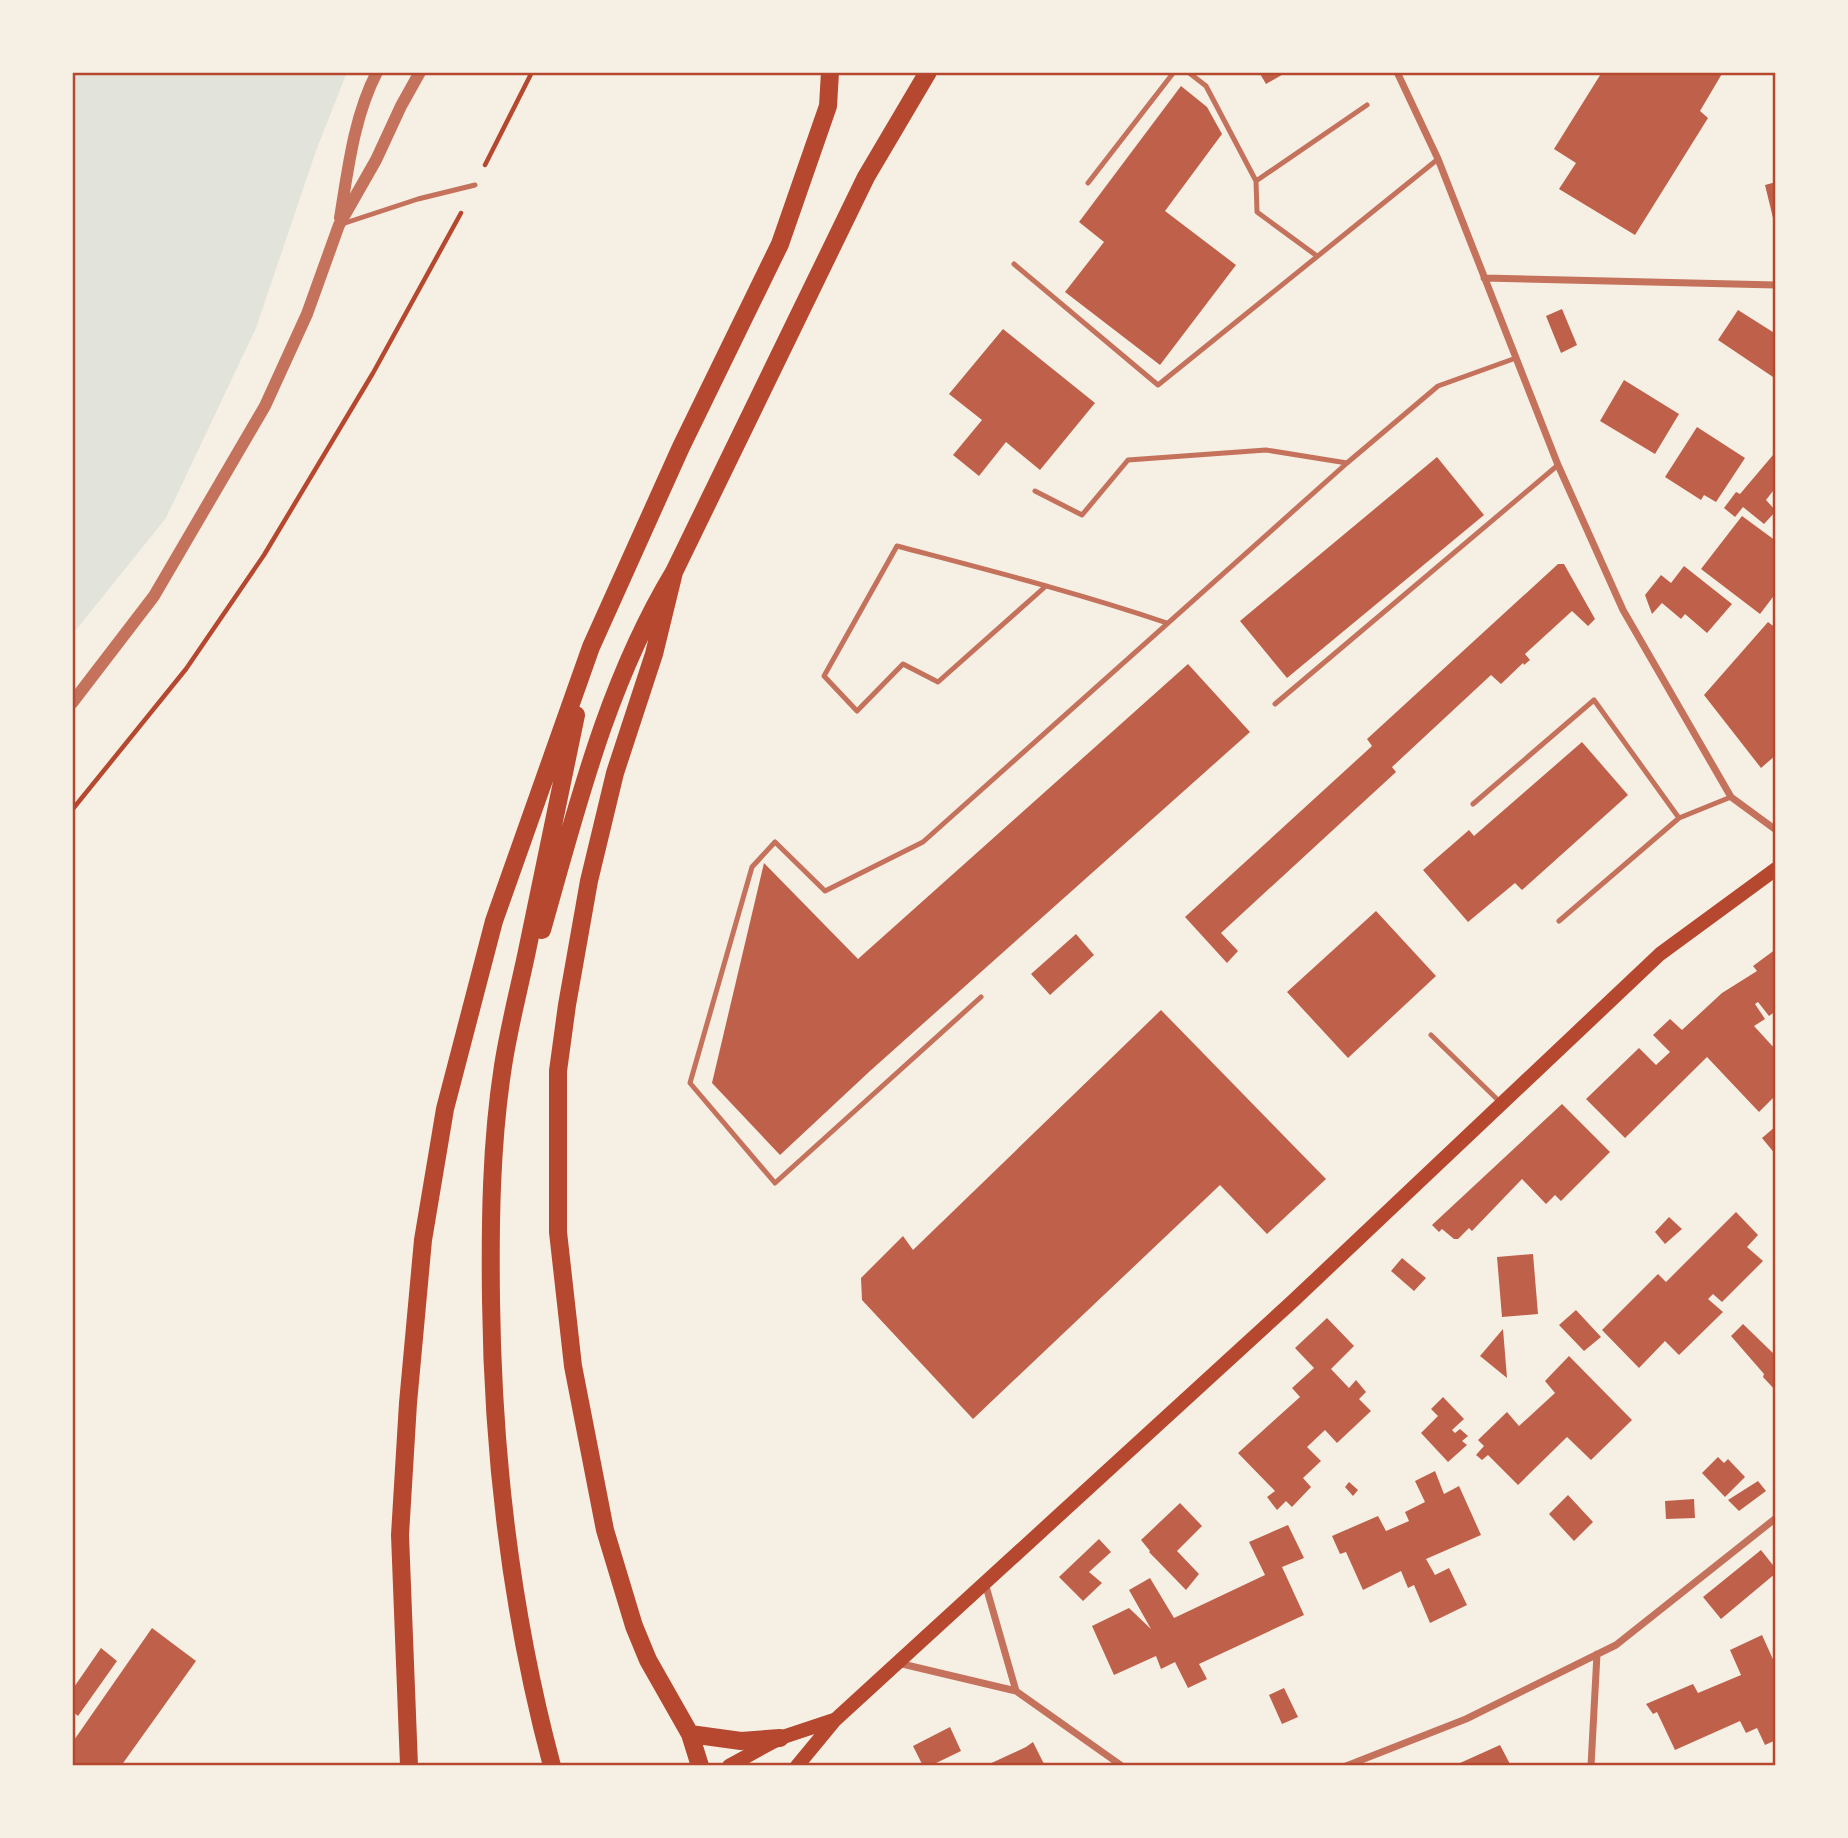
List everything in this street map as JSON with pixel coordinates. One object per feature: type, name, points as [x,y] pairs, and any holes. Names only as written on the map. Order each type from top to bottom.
[{"type":"main road","points":[[409,1766],[400,1535],[408,1403],[425,1227],[444,1109],[494,921],[591,646],[681,447],[779,244],[828,106],[830,72]]},
{"type":"main road","points":[[503,1065],[587,774],[620,677],[866,177],[928,72]]},
{"type":"main road","points":[[674,572],[653,654],[615,772],[589,881],[558,1071],[558,1232],[573,1366],[605,1530],[626,1602],[648,1660],[690,1734],[701,1766]]},
{"type":"main road","points":[[552,1766],[523,1638],[502,1508],[492,1378],[493,1150],[503,1065],[591,646]]},
{"type":"main road","points":[[797,1766],[835,1720],[1293,1301],[1660,954],[1776,869]]},
{"type":"main road","points":[[729,1766],[780,1738],[835,1720]]},
{"type":"main road","points":[[690,1734],[741,1741],[780,1738]]},
{"type":"street","points":[[339,225],[349,159],[370,86],[377,72]]},
{"type":"street","points":[[72,703],[153,596],[265,406],[307,314],[339,225],[376,160],[420,72]]},
{"type":"street","points":[[1397,72],[1438,159],[1558,465],[1623,610],[1731,797],[1776,830]]},
{"type":"street","points":[[1484,278],[1776,285]]},
{"type":"street","points":[[1346,1766],[1466,1718],[1616,1645],[1776,1518]]},
{"type":"street","points":[[985,1582],[1016,1691]]},
{"type":"street","points":[[1591,1766],[1597,1654]]},
{"type":"street","points":[[898,1663],[1016,1691],[1122,1766]]},
{"type":"lane","points":[[1088,183],[1174,72]]},
{"type":"lane","points":[[1188,72],[1206,86],[1256,181],[1257,212],[1317,256]]},
{"type":"lane","points":[[1256,181],[1367,105]]},
{"type":"lane","points":[[1014,264],[1158,385],[1438,159]]},
{"type":"lane","points":[[339,225],[418,199],[475,185]]},
{"type":"lane","points":[[981,998],[775,1183],[690,1083],[752,867],[775,842],[825,891],[923,842],[1347,463],[1438,386],[1516,358]]},
{"type":"lane","points":[[1035,491],[1082,515],[1128,460],[1266,450],[1347,463]]},
{"type":"lane","points":[[1275,704],[1558,465]]},
{"type":"lane","points":[[1046,586],[939,682],[903,664],[857,711],[824,676],[897,545],[1046,586],[1114,605],[1167,623]]},
{"type":"lane","points":[[1473,804],[1594,700],[1679,818]]},
{"type":"lane","points":[[1559,921],[1679,818],[1731,797]]},
{"type":"lane","points":[[1431,1035],[1502,1103]]},
{"type":"path","points":[[72,810],[186,669],[264,555],[373,373],[475,185],[532,72]]},
{"type":"shaded area","points":[[72,72],[347,72],[316,151],[256,328],[166,518],[72,635]]},
{"type":"building","points":[[1259,72],[1287,72],[1266,84]]},
{"type":"building","points":[[1602,72],[1723,72],[1700,111],[1708,118],[1635,235],[1559,189],[1576,163],[1554,149]]},
{"type":"building","points":[[1181,86],[1207,107],[1222,134],[1165,211],[1236,265],[1160,365],[1065,292],[1104,242],[1079,222]]},
{"type":"building","points":[[1776,182],[1776,217],[1773,218],[1765,185]]},
{"type":"building","points":[[1562,309],[1577,345],[1561,353],[1546,316]]},
{"type":"building","points":[[1738,310],[1776,334],[1776,379],[1718,340]]},
{"type":"building","points":[[1003,329],[1095,403],[1040,470],[1006,442],[979,476],[953,455],[982,420],[949,394]]},
{"type":"building","points":[[1624,380],[1679,414],[1655,454],[1600,421]]},
{"type":"building","points":[[1697,427],[1745,458],[1716,502],[1704,495],[1701,500],[1665,477]]},
{"type":"building","points":[[1773,455],[1776,458],[1776,487],[1766,500],[1776,511],[1764,524],[1743,507],[1735,517],[1724,508],[1736,492],[1740,494]]},
{"type":"building","points":[[1437,457],[1484,515],[1287,678],[1240,621]]},
{"type":"building","points":[[1742,516],[1776,541],[1776,593],[1760,614],[1701,569]]},
{"type":"building","points":[[1558,564],[1564,564],[1595,619],[1588,626],[1572,611],[1525,654],[1530,660],[1524,665],[1523,663],[1501,684],[1491,675],[1392,767],[1396,772],[1221,933],[1238,951],[1227,963],[1185,917],[1372,746],[1367,739]]},
{"type":"building","points":[[1684,566],[1732,604],[1707,633],[1685,614],[1681,619],[1662,603],[1652,614],[1645,595],[1661,575],[1671,583]]},
{"type":"building","points":[[1768,622],[1776,628],[1776,755],[1761,768],[1704,695]]},
{"type":"building","points":[[1188,664],[1250,732],[870,1071],[780,1155],[712,1083],[764,863],[858,959]]},
{"type":"building","points":[[1582,742],[1628,795],[1522,890],[1515,883],[1468,922],[1423,870],[1469,830],[1474,836]]},
{"type":"building","points":[[1376,911],[1436,976],[1348,1058],[1287,992]]},
{"type":"building","points":[[1076,934],[1094,955],[1050,995],[1031,974]]},
{"type":"building","points":[[1776,949],[1776,1011],[1769,1016],[1758,1002],[1755,1004],[1765,1019],[1754,1026],[1776,1050],[1776,1095],[1759,1112],[1707,1057],[1625,1138],[1586,1099],[1639,1048],[1656,1065],[1670,1052],[1653,1035],[1670,1019],[1682,1030],[1722,993],[1757,971],[1753,966]]},
{"type":"building","points":[[1161,1010],[1326,1179],[1267,1234],[1220,1185],[973,1419],[862,1300],[861,1278],[903,1236],[913,1250]]},
{"type":"building","points":[[1562,1104],[1610,1152],[1561,1201],[1555,1195],[1546,1204],[1522,1179],[1472,1231],[1469,1228],[1458,1239],[1454,1239],[1442,1229],[1439,1232],[1432,1225]]},
{"type":"building","points":[[1776,1126],[1776,1155],[1762,1138]]},
{"type":"building","points":[[1736,1212],[1758,1235],[1747,1247],[1763,1261],[1722,1302],[1713,1294],[1708,1299],[1723,1312],[1679,1355],[1665,1341],[1639,1368],[1602,1330],[1658,1274],[1666,1282]]},
{"type":"building","points":[[1669,1217],[1682,1229],[1665,1244],[1655,1232]]},
{"type":"building","points":[[1533,1254],[1538,1314],[1502,1317],[1497,1257]]},
{"type":"building","points":[[1402,1258],[1426,1278],[1414,1291],[1391,1271]]},
{"type":"building","points":[[1576,1310],[1601,1337],[1584,1351],[1559,1325]]},
{"type":"building","points":[[1327,1318],[1354,1346],[1331,1369],[1349,1388],[1356,1380],[1366,1392],[1359,1399],[1371,1411],[1337,1443],[1325,1430],[1307,1447],[1321,1461],[1303,1478],[1311,1487],[1292,1507],[1286,1501],[1277,1510],[1267,1497],[1275,1491],[1238,1453],[1300,1397],[1292,1388],[1314,1368],[1295,1348]]},
{"type":"building","points":[[1743,1324],[1776,1356],[1776,1391],[1731,1336]]},
{"type":"building","points":[[1503,1329],[1507,1378],[1480,1356]]},
{"type":"building","points":[[1569,1356],[1632,1420],[1591,1460],[1567,1437],[1518,1485],[1488,1455],[1482,1460],[1476,1455],[1484,1446],[1478,1440],[1507,1412],[1519,1426],[1555,1393],[1545,1381]]},
{"type":"building","points":[[1443,1397],[1464,1419],[1452,1430],[1455,1433],[1460,1429],[1468,1436],[1462,1441],[1467,1445],[1448,1462],[1421,1433],[1438,1416],[1431,1409]]},
{"type":"building","points":[[1718,1457],[1724,1463],[1728,1459],[1745,1477],[1725,1497],[1702,1473]]},
{"type":"building","points":[[1435,1471],[1444,1494],[1459,1486],[1481,1535],[1426,1559],[1435,1575],[1449,1568],[1467,1605],[1430,1623],[1414,1585],[1408,1588],[1401,1571],[1363,1590],[1346,1552],[1340,1554],[1332,1536],[1378,1516],[1386,1531],[1409,1521],[1405,1512],[1425,1502],[1415,1481]]},
{"type":"building","points":[[1758,1481],[1766,1491],[1739,1511],[1728,1500]]},
{"type":"building","points":[[1349,1482],[1358,1490],[1353,1496],[1345,1487]]},
{"type":"building","points":[[1568,1495],[1593,1522],[1574,1541],[1549,1514]]},
{"type":"building","points":[[1694,1499],[1695,1518],[1666,1519],[1665,1501]]},
{"type":"building","points":[[1180,1503],[1202,1526],[1177,1551],[1199,1574],[1186,1590],[1141,1540]]},
{"type":"building","points":[[1288,1525],[1304,1558],[1282,1567],[1304,1615],[1199,1664],[1207,1679],[1188,1688],[1175,1662],[1161,1669],[1156,1656],[1114,1675],[1092,1626],[1129,1608],[1151,1629],[1129,1590],[1150,1578],[1174,1618],[1265,1575],[1249,1542]]},
{"type":"building","points":[[1099,1539],[1111,1552],[1089,1572],[1102,1583],[1083,1601],[1059,1577]]},
{"type":"building","points":[[1761,1550],[1776,1569],[1776,1573],[1721,1619],[1703,1597]]},
{"type":"building","points":[[152,1628],[196,1661],[121,1766],[72,1765],[72,1743]]},
{"type":"building","points":[[1762,1635],[1776,1666],[1776,1740],[1765,1745],[1757,1728],[1746,1733],[1740,1721],[1675,1750],[1657,1712],[1653,1714],[1646,1704],[1693,1684],[1698,1693],[1741,1675],[1730,1650]]},
{"type":"building","points":[[101,1648],[117,1661],[78,1716],[72,1711],[72,1690]]},
{"type":"building","points":[[1284,1688],[1298,1717],[1282,1724],[1269,1695]]},
{"type":"building","points":[[950,1727],[961,1751],[930,1766],[923,1766],[913,1746]]},
{"type":"building","points":[[1033,1742],[1045,1766],[985,1766],[1026,1747]]},
{"type":"building","points":[[1500,1745],[1511,1766],[1462,1766],[1460,1763]]}]
